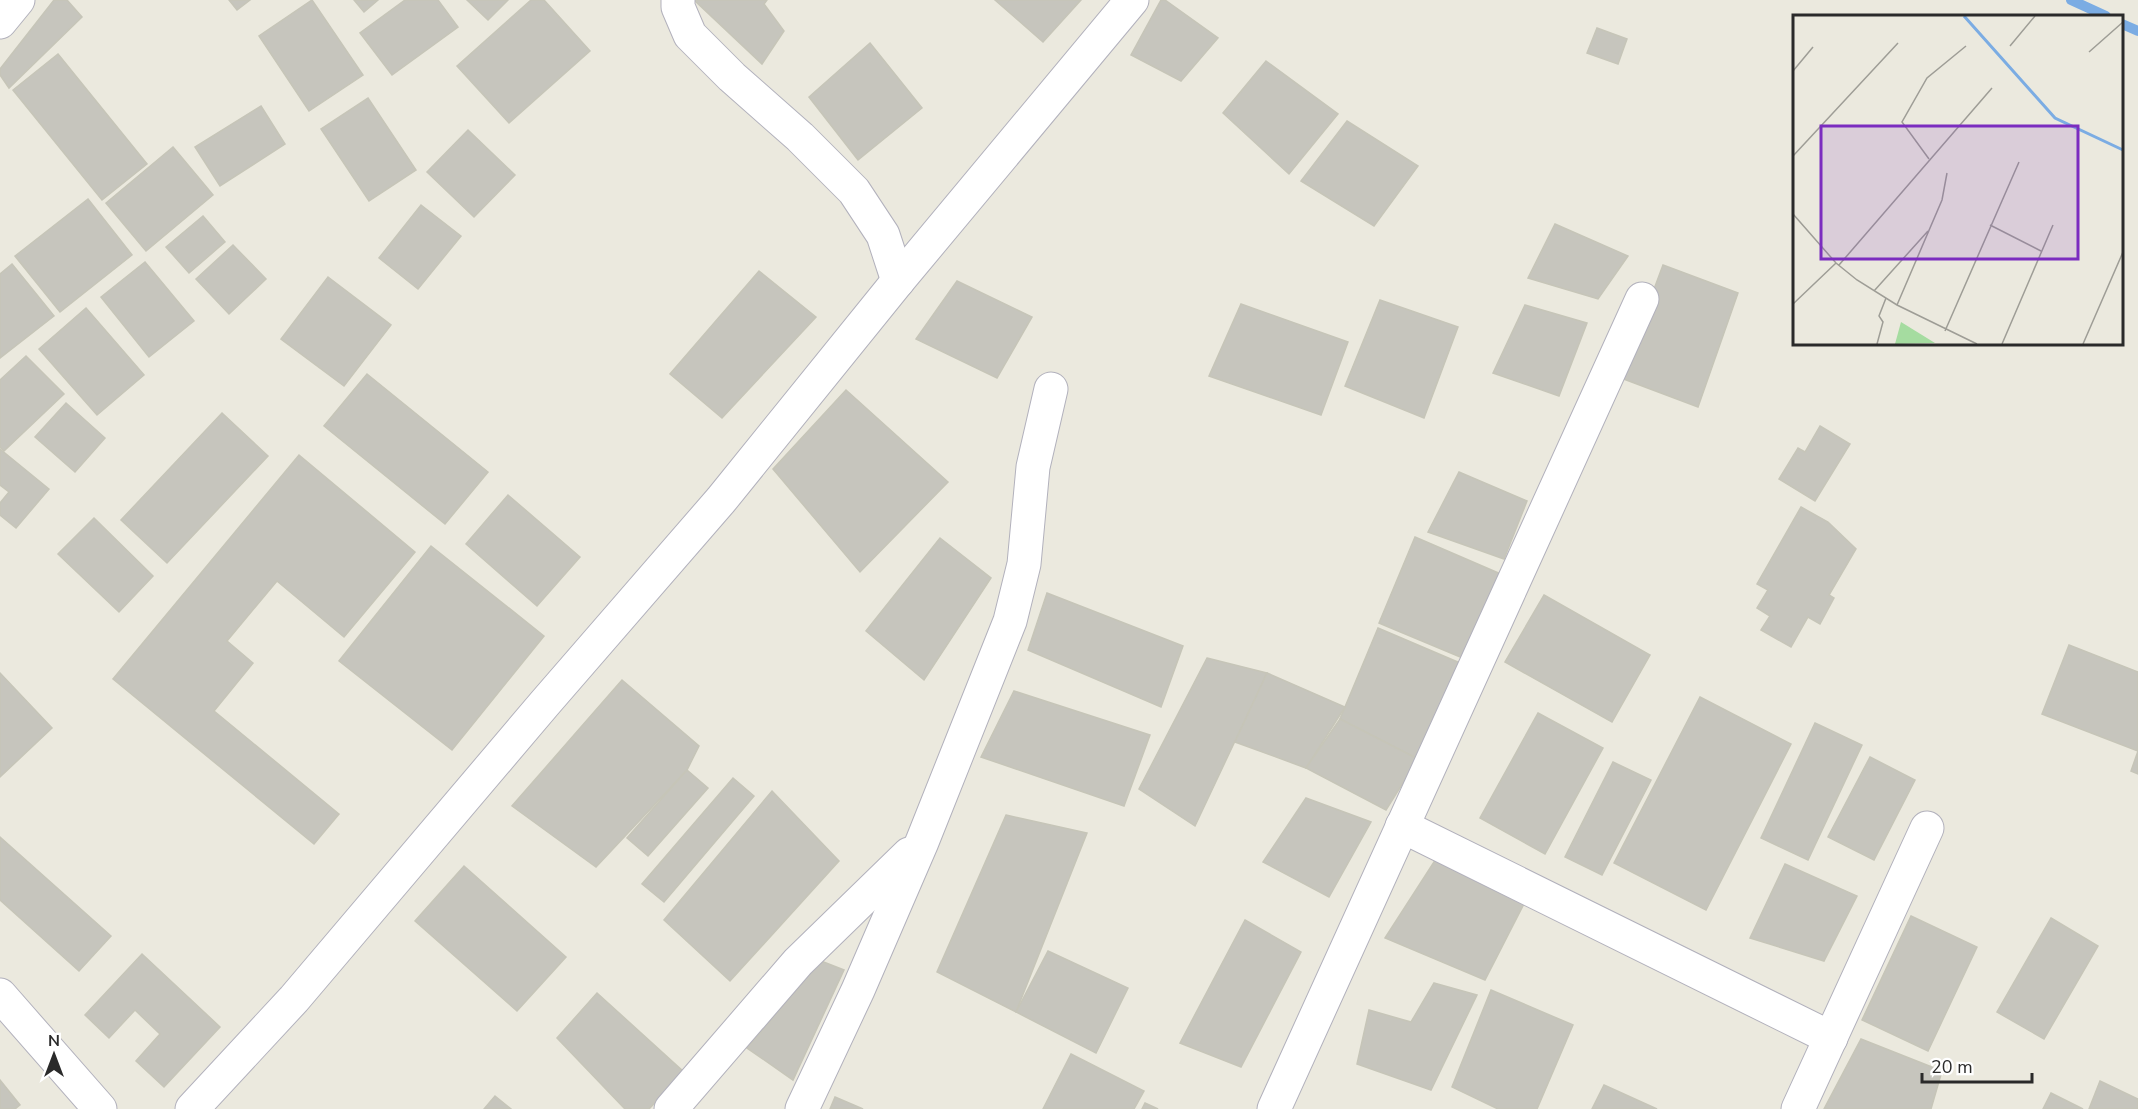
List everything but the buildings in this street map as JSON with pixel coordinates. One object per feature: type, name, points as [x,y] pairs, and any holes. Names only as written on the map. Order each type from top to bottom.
[{"type":"street","points":[[0,22],[18,0]]},
{"type":"street","points":[[678,0],[678,7],[690,36],[732,77],[800,136],[854,191],[883,235],[898,281]]},
{"type":"street","points":[[192,1109],[294,999],[529,721],[721,500],[898,281],[1131,0]]},
{"type":"street","points":[[1274,1109],[1642,299]]},
{"type":"street","points":[[802,1109],[858,990],[921,842],[1010,621],[1024,564],[1033,467],[1051,389]]},
{"type":"street","points":[[1402,826],[1831,1038]]},
{"type":"street","points":[[1798,1109],[1927,828]]},
{"type":"street","points":[[671,1109],[798,962],[921,842]]},
{"type":"street","points":[[0,995],[100,1109]]},
{"type":"waterway","points":[[2071,0],[2104,15]]},
{"type":"waterway","points":[[2123,24],[2138,31]]}]
